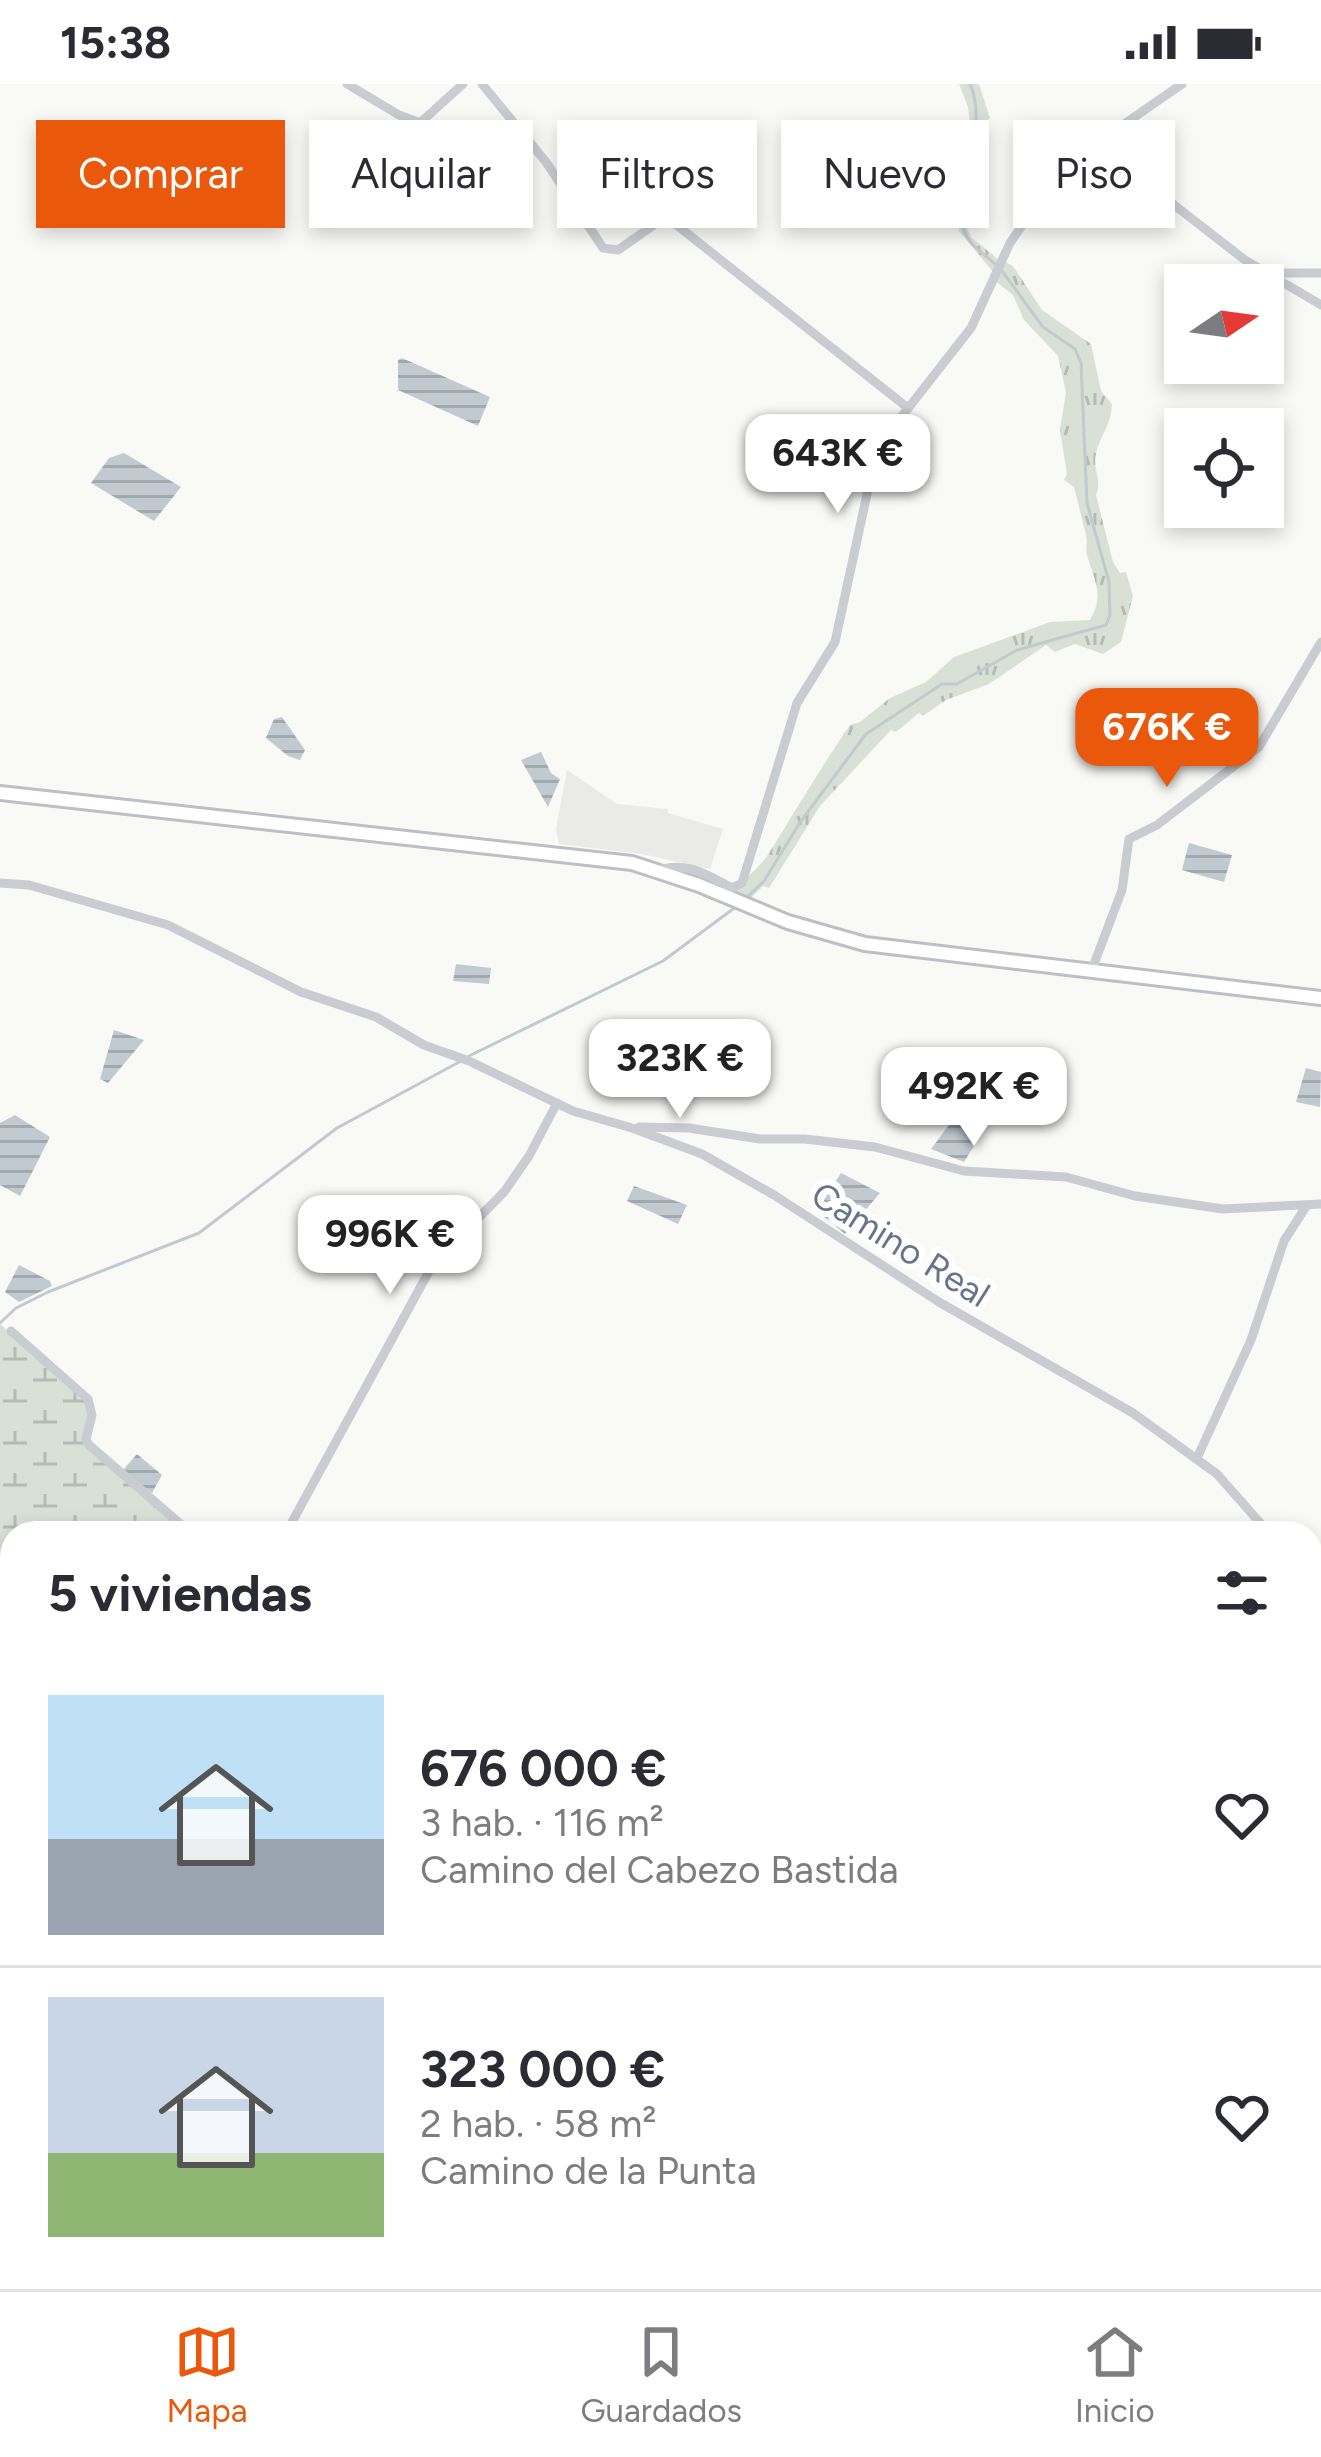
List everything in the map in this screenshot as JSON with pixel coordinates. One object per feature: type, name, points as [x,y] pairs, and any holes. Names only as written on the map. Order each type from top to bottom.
[{"type":"main road","points":[[0,793],[584,856],[657,871],[788,922],[866,944],[1321,998]]},
{"type":"street","points":[[347,84],[398,115],[421,123],[464,84]]},
{"type":"street","points":[[482,84],[581,210],[603,248],[618,250],[661,220],[674,224],[908,408]]},
{"type":"street","points":[[1129,120],[1182,84]]},
{"type":"street","points":[[1175,204],[1253,264]]},
{"type":"street","points":[[657,871],[681,866],[732,888],[742,883],[797,703],[835,642],[877,448],[971,328],[1020,228]]},
{"type":"street","points":[[1284,279],[1321,273]]},
{"type":"street","points":[[1284,280],[1321,305]]},
{"type":"street","points":[[1091,972],[1122,890],[1129,839],[1157,826],[1253,753],[1321,642]]},
{"type":"street","name":"Camino Real","points":[[0,884],[29,885],[168,925],[301,992],[376,1017],[424,1045],[573,1111],[702,1154],[885,1270],[1133,1413],[1229,1485],[1259,1521]]},
{"type":"street","points":[[293,1521],[434,1264],[504,1192],[557,1102]]},
{"type":"street","points":[[632,1128],[689,1128],[760,1139],[875,1147],[964,1171],[1066,1177],[1135,1196],[1223,1209],[1321,1204]]},
{"type":"street","points":[[1197,1458],[1251,1340],[1282,1247],[1307,1205]]},
{"type":"street","points":[[11,1331],[90,1402],[89,1445],[177,1521]]},
{"type":"shaded area","points":[[398,360],[490,397],[478,426],[398,390]]},
{"type":"shaded area","points":[[124,453],[181,487],[154,521],[91,483],[109,458]]},
{"type":"shaded area","points":[[282,717],[305,750],[300,760],[266,738],[274,719]]},
{"type":"shaded area","points":[[541,752],[551,773],[560,779],[548,807],[521,760]]},
{"type":"shaded area","points":[[567,770],[617,804],[668,809],[668,813],[723,829],[710,869],[642,854],[559,844],[556,829]]},
{"type":"shaded area","points":[[1189,843],[1232,855],[1224,882],[1182,870]]},
{"type":"shaded area","points":[[456,964],[491,968],[489,984],[453,981]]},
{"type":"shaded area","points":[[114,1030],[144,1040],[108,1083],[100,1079]]},
{"type":"shaded area","points":[[1306,1068],[1321,1072],[1320,1107],[1296,1102]]},
{"type":"shaded area","points":[[15,1115],[50,1137],[20,1196],[0,1185],[0,1123]]},
{"type":"shaded area","points":[[955,1117],[982,1133],[964,1162],[931,1149]]},
{"type":"shaded area","points":[[841,1173],[880,1193],[845,1234],[817,1211]]},
{"type":"shaded area","points":[[634,1186],[687,1205],[678,1224],[627,1201]]},
{"type":"shaded area","points":[[19,1265],[52,1286],[19,1302],[5,1292]]},
{"type":"shaded area","points":[[137,1454],[162,1475],[152,1493],[123,1470]]},
{"type":"green space","points":[[959,84],[979,84],[990,118],[970,120]]},
{"type":"green space","points":[[967,228],[971,237],[999,260],[993,272],[959,231]]},
{"type":"green space","points":[[1003,261],[1013,266],[1042,310],[1091,344],[1101,391],[1112,404],[1096,454],[1096,495],[1113,562],[1120,573],[1126,572],[1133,596],[1121,642],[1103,654],[1075,644],[1055,652],[1046,645],[989,684],[946,700],[923,716],[919,713],[896,732],[891,730],[820,806],[769,888],[763,886],[749,900],[732,894],[765,859],[850,725],[890,698],[926,682],[954,657],[1050,622],[1090,620],[1094,611],[1097,587],[1086,553],[1086,535],[1074,487],[1064,480],[1060,430],[1066,392],[1058,356],[1024,320],[1013,295],[995,281]]},
{"type":"green space","points":[[0,1324],[85,1400],[90,1410],[83,1440],[173,1521],[0,1521]]},
{"type":"waterway","points":[[970,84],[976,124],[962,222],[970,241],[995,264]]},
{"type":"waterway","points":[[744,900],[764,881],[801,821],[866,734],[942,684],[957,684],[1017,650],[1106,625],[1109,582],[1087,503],[1081,363],[1075,349],[1043,327],[1002,271]]},
{"type":"waterway","points":[[469,1056],[663,961],[737,906]]},
{"type":"waterway","points":[[0,1323],[16,1308],[48,1292],[199,1233],[337,1128],[461,1061]]}]
